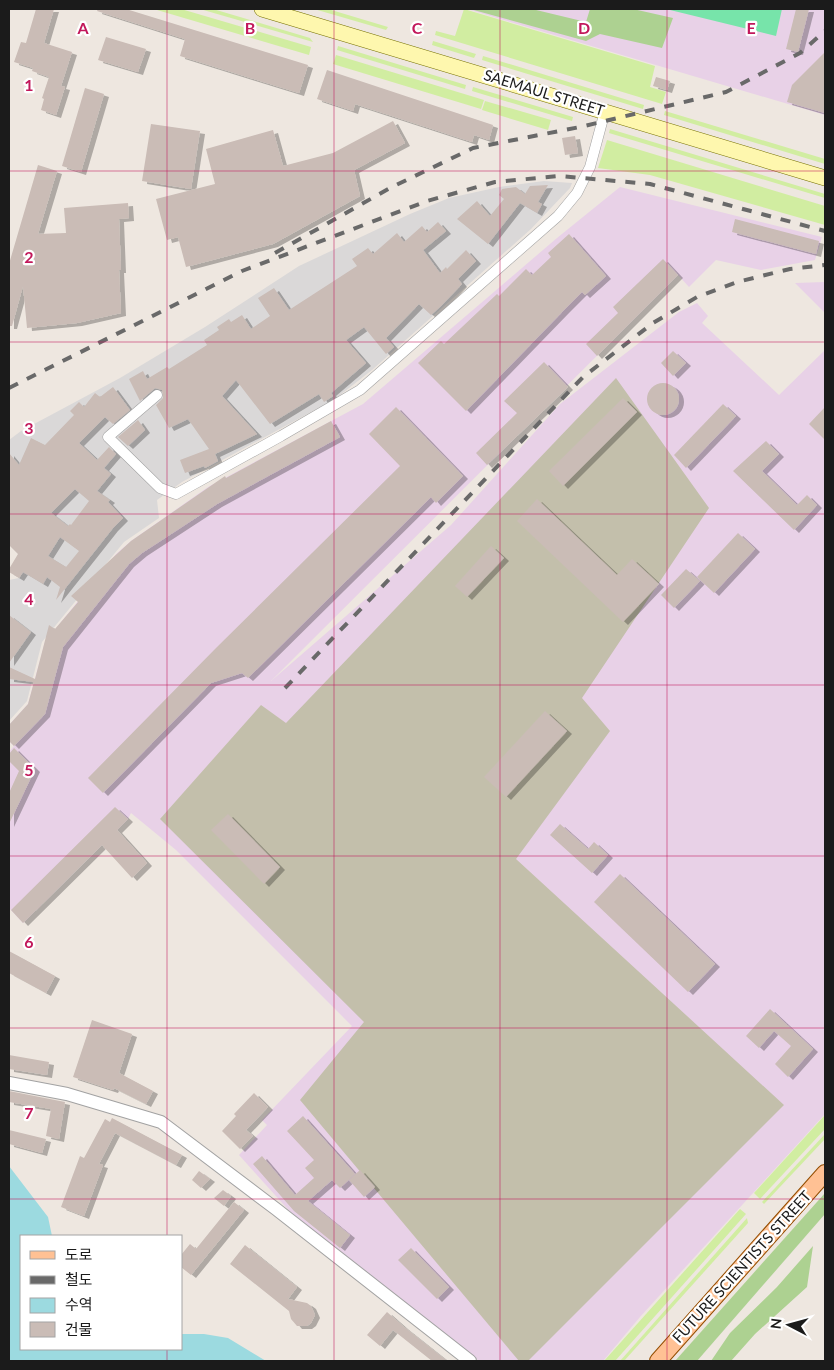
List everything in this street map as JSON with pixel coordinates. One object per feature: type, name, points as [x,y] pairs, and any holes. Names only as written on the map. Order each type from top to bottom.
[{"type":"main road","name":"SAEMAUL STREET","points":[[262,9],[825,178]]},
{"type":"main road","name":"FUTURE SCIENTISTS STREET","points":[[658,1361],[825,1173]]},
{"type":"street","points":[[157,394],[108,437],[160,488],[176,494],[360,390],[558,216],[577,193],[590,167],[605,111]]},
{"type":"street","points":[[9,1083],[67,1094],[161,1122],[276,1209],[470,1361]]},
{"type":"shaded area","points":[[467,9],[825,9],[825,115]]},
{"type":"shaded area","points":[[544,181],[572,183],[570,188],[531,229],[372,370],[335,399],[182,482],[157,500],[159,518],[124,542],[42,642],[27,701],[9,721],[9,580],[19,578],[51,528],[9,475],[9,440],[21,431],[120,378],[205,327],[299,266],[410,214],[449,198],[499,187]]},
{"type":"shaded area","points":[[620,187],[822,237],[815,260],[761,270],[716,260],[689,287],[678,275],[271,681],[451,525],[560,404],[679,312],[697,303],[708,316],[702,323],[779,395],[825,350],[825,1114],[640,1317],[603,1361],[479,1361],[293,1215],[239,1155],[267,1125],[262,1120],[352,1026],[176,850],[131,813],[128,819],[23,923],[9,908],[9,752],[14,746],[9,741],[9,725],[28,704],[45,642],[116,554],[131,541],[208,487],[363,404],[557,238]]},
{"type":"shaded area","points":[[825,282],[825,313],[795,283]]},
{"type":"shaded area","points":[[616,378],[709,508],[582,698],[610,731],[516,859],[784,1105],[528,1361],[519,1361],[300,1100],[364,1022],[160,819],[261,705],[286,723]]},
{"type":"green space","points":[[181,9],[311,47],[309,55],[157,10]]},
{"type":"green space","points":[[200,9],[213,9],[310,38],[313,42]]},
{"type":"green space","points":[[314,9],[328,9],[388,27],[386,30]]},
{"type":"green space","points":[[464,9],[655,66],[650,87],[666,92],[662,104],[435,35],[436,31],[455,36]]},
{"type":"green space","points":[[470,9],[532,9],[586,22],[590,9],[633,9],[673,18],[662,48],[600,34],[586,41]]},
{"type":"green space","points":[[666,9],[782,9],[776,36]]},
{"type":"green space","points":[[433,41],[476,54],[474,58],[432,45]]},
{"type":"green space","points":[[338,46],[466,85],[465,89],[337,50]]},
{"type":"green space","points":[[336,55],[484,100],[481,109],[333,64]]},
{"type":"green space","points":[[483,56],[644,105],[643,109],[482,60]]},
{"type":"green space","points":[[473,87],[573,117],[572,121],[472,91]]},
{"type":"green space","points":[[485,101],[551,120],[548,130],[482,110]]},
{"type":"green space","points":[[665,111],[825,159],[825,164],[664,115]]},
{"type":"green space","points":[[610,129],[825,194],[825,198],[609,133]]},
{"type":"green space","points":[[607,140],[825,206],[825,225],[650,175],[598,168]]},
{"type":"green space","points":[[825,1115],[825,1129],[760,1199],[754,1193]]},
{"type":"green space","points":[[825,1134],[825,1139],[764,1204],[762,1202]]},
{"type":"green space","points":[[825,1193],[825,1214],[697,1361],[675,1361]]},
{"type":"green space","points":[[740,1209],[746,1214],[615,1361],[604,1361]]},
{"type":"green space","points":[[747,1218],[748,1223],[624,1361],[620,1361]]},
{"type":"green space","points":[[813,1246],[807,1287],[755,1334],[731,1361],[711,1361],[730,1333],[777,1287]]},
{"type":"water","points":[[9,1166],[48,1217],[52,1235],[20,1235],[20,1350],[182,1350],[182,1334],[204,1334],[228,1338],[266,1361],[9,1361]]},
{"type":"building","points":[[36,9],[54,9],[44,43],[72,52],[61,86],[65,87],[56,115],[41,110],[44,99],[42,98],[49,77],[32,71],[33,68],[14,62],[21,42],[26,43]]},
{"type":"building","points":[[98,9],[126,9],[308,65],[299,93],[180,56],[185,39],[97,11]]},
{"type":"building","points":[[796,9],[809,9],[798,52],[786,49]]},
{"type":"building","points":[[106,37],[146,49],[138,72],[98,60]]},
{"type":"building","points":[[825,52],[825,113],[787,102],[792,85]]},
{"type":"building","points":[[327,70],[493,125],[489,140],[474,135],[472,142],[355,104],[353,111],[317,99]]},
{"type":"building","points":[[656,77],[670,81],[667,90],[653,86]]},
{"type":"building","points":[[85,88],[104,94],[81,172],[62,166]]},
{"type":"building","points":[[393,121],[405,143],[354,170],[360,196],[273,244],[186,267],[178,237],[167,240],[156,199],[215,184],[206,149],[273,130],[283,166],[333,153]]},
{"type":"building","points":[[151,124],[200,131],[191,189],[142,181]]},
{"type":"building","points":[[575,136],[578,153],[565,155],[562,138]]},
{"type":"building","points":[[38,165],[57,171],[38,234],[66,233],[64,208],[128,203],[129,218],[119,219],[121,313],[77,323],[27,328],[23,286],[12,326],[9,326],[9,264]]},
{"type":"building","points":[[548,185],[538,202],[542,204],[537,213],[520,203],[488,244],[457,219],[477,201],[490,216],[504,199],[499,195],[502,189],[516,187],[525,194],[530,186]]},
{"type":"building","points":[[735,219],[819,241],[816,254],[732,232]]},
{"type":"building","points":[[438,222],[446,231],[423,250],[440,273],[446,267],[447,269],[466,250],[476,261],[458,279],[462,284],[441,306],[431,315],[419,304],[386,338],[394,347],[386,354],[364,327],[346,340],[366,363],[331,393],[333,396],[324,402],[319,394],[270,424],[236,380],[222,396],[257,434],[215,454],[218,461],[205,468],[204,466],[185,473],[180,460],[209,449],[188,419],[169,428],[156,405],[163,398],[162,390],[155,388],[140,401],[129,379],[143,371],[147,379],[167,367],[169,369],[207,345],[204,340],[219,330],[217,327],[229,319],[231,322],[242,315],[251,329],[270,316],[258,298],[274,288],[289,310],[357,266],[352,259],[368,248],[373,254],[397,233],[404,242],[422,226],[427,232]]},
{"type":"building","points":[[569,234],[606,276],[585,295],[582,292],[466,411],[418,363],[441,341],[444,344],[497,294],[499,296],[526,269],[532,275],[551,257],[548,253]]},
{"type":"building","points":[[663,259],[678,275],[597,356],[586,344],[618,313],[613,307]]},
{"type":"building","points":[[673,351],[686,363],[673,376],[661,363]]},
{"type":"building","points":[[544,362],[568,387],[487,465],[476,453],[517,413],[504,401]]},
{"type":"building","points":[[663,383],[669,384],[674,388],[678,393],[678,405],[674,410],[669,414],[663,415],[657,414],[652,410],[648,405],[647,399],[648,393],[652,388],[657,384]]},
{"type":"building","points":[[113,387],[130,410],[113,424],[105,417],[79,443],[97,460],[109,447],[116,454],[104,468],[111,474],[97,491],[110,500],[108,502],[123,518],[56,600],[60,587],[47,577],[43,584],[23,572],[19,578],[9,572],[18,554],[9,545],[9,453],[19,465],[31,438],[45,445],[74,415],[70,411],[79,402],[84,407],[95,393],[100,397]],"holes":[[[75,489],[89,501],[71,525],[68,526],[51,513]],[[60,537],[79,551],[66,567],[48,556]]]},
{"type":"building","points":[[623,398],[637,412],[563,486],[549,471]]},
{"type":"building","points":[[723,404],[736,416],[686,468],[674,455]]},
{"type":"building","points":[[396,407],[463,476],[436,503],[431,497],[248,678],[242,673],[211,683],[103,793],[88,778],[400,466],[369,434]]},
{"type":"building","points":[[825,407],[825,440],[809,424]]},
{"type":"building","points":[[138,420],[145,430],[128,446],[118,437]]},
{"type":"building","points":[[331,421],[340,437],[217,504],[142,553],[129,564],[63,647],[45,714],[14,746],[9,741],[9,725],[28,704],[34,682],[9,679],[9,667],[35,679],[49,625],[55,629],[78,602],[71,596],[131,541],[225,476],[226,478]]},
{"type":"building","points":[[766,441],[779,454],[762,471],[797,505],[807,495],[817,505],[794,530],[733,471]]},
{"type":"building","points":[[537,499],[617,575],[632,559],[659,584],[623,622],[517,521]]},
{"type":"building","points":[[738,533],[755,549],[714,593],[697,577]]},
{"type":"building","points":[[491,546],[504,558],[467,597],[455,586]]},
{"type":"building","points":[[686,569],[700,581],[674,608],[661,595]]},
{"type":"building","points":[[9,615],[31,632],[9,663]]},
{"type":"building","points":[[545,711],[567,731],[506,797],[484,777]]},
{"type":"building","points":[[14,748],[35,769],[9,824],[9,793],[19,771],[9,761],[9,754]]},
{"type":"building","points":[[115,807],[128,819],[117,830],[147,863],[132,878],[102,845],[23,923],[11,910]]},
{"type":"building","points":[[228,814],[280,867],[264,884],[211,830]]},
{"type":"building","points":[[560,824],[588,849],[594,842],[608,855],[592,873],[550,835]]},
{"type":"building","points":[[620,874],[715,964],[688,992],[594,902]]},
{"type":"building","points":[[9,951],[55,976],[46,993],[9,973]]},
{"type":"building","points":[[770,1009],[813,1049],[788,1077],[775,1064],[791,1046],[774,1031],[759,1048],[746,1036]]},
{"type":"building","points":[[92,1020],[132,1034],[119,1073],[153,1091],[146,1104],[114,1088],[113,1090],[73,1077]]},
{"type":"building","points":[[9,1055],[49,1062],[47,1075],[9,1069]]},
{"type":"building","points":[[9,1091],[65,1102],[59,1139],[46,1136],[51,1109],[9,1102]]},
{"type":"building","points":[[254,1093],[268,1107],[246,1130],[253,1136],[240,1149],[222,1131],[236,1116],[234,1114]]},
{"type":"building","points":[[303,1116],[355,1174],[340,1188],[332,1180],[308,1201],[350,1235],[340,1248],[294,1211],[253,1164],[262,1156],[295,1195],[314,1178],[305,1168],[314,1160],[287,1131]]},
{"type":"building","points":[[112,1118],[182,1155],[176,1165],[115,1133],[99,1164],[103,1165],[84,1216],[61,1207],[80,1156],[84,1158],[105,1119],[110,1122]]},
{"type":"building","points":[[9,1130],[46,1139],[42,1153],[9,1144]]},
{"type":"building","points":[[360,1170],[375,1187],[364,1197],[349,1180]]},
{"type":"building","points":[[199,1171],[210,1179],[201,1188],[192,1180]]},
{"type":"building","points":[[223,1190],[231,1196],[224,1206],[214,1198]]},
{"type":"building","points":[[234,1202],[244,1210],[191,1275],[182,1268],[182,1254],[190,1244],[196,1249]]},
{"type":"building","points":[[245,1245],[297,1287],[288,1299],[307,1303],[311,1306],[315,1315],[311,1323],[307,1326],[297,1326],[291,1319],[289,1311],[230,1264]]},
{"type":"building","points":[[411,1248],[449,1287],[437,1299],[398,1260]]},
{"type":"building","points":[[387,1312],[447,1361],[432,1361],[393,1330],[380,1346],[367,1335]]},
{"type":"railway","points":[[275,253],[390,188],[473,148],[580,127],[726,92],[800,53],[825,31]]},
{"type":"railway","points":[[9,388],[242,271],[427,201],[495,182],[559,176],[650,184],[825,231]]},
{"type":"railway","points":[[285,688],[583,377],[653,323],[697,297],[737,282],[790,269],[825,265]]}]
